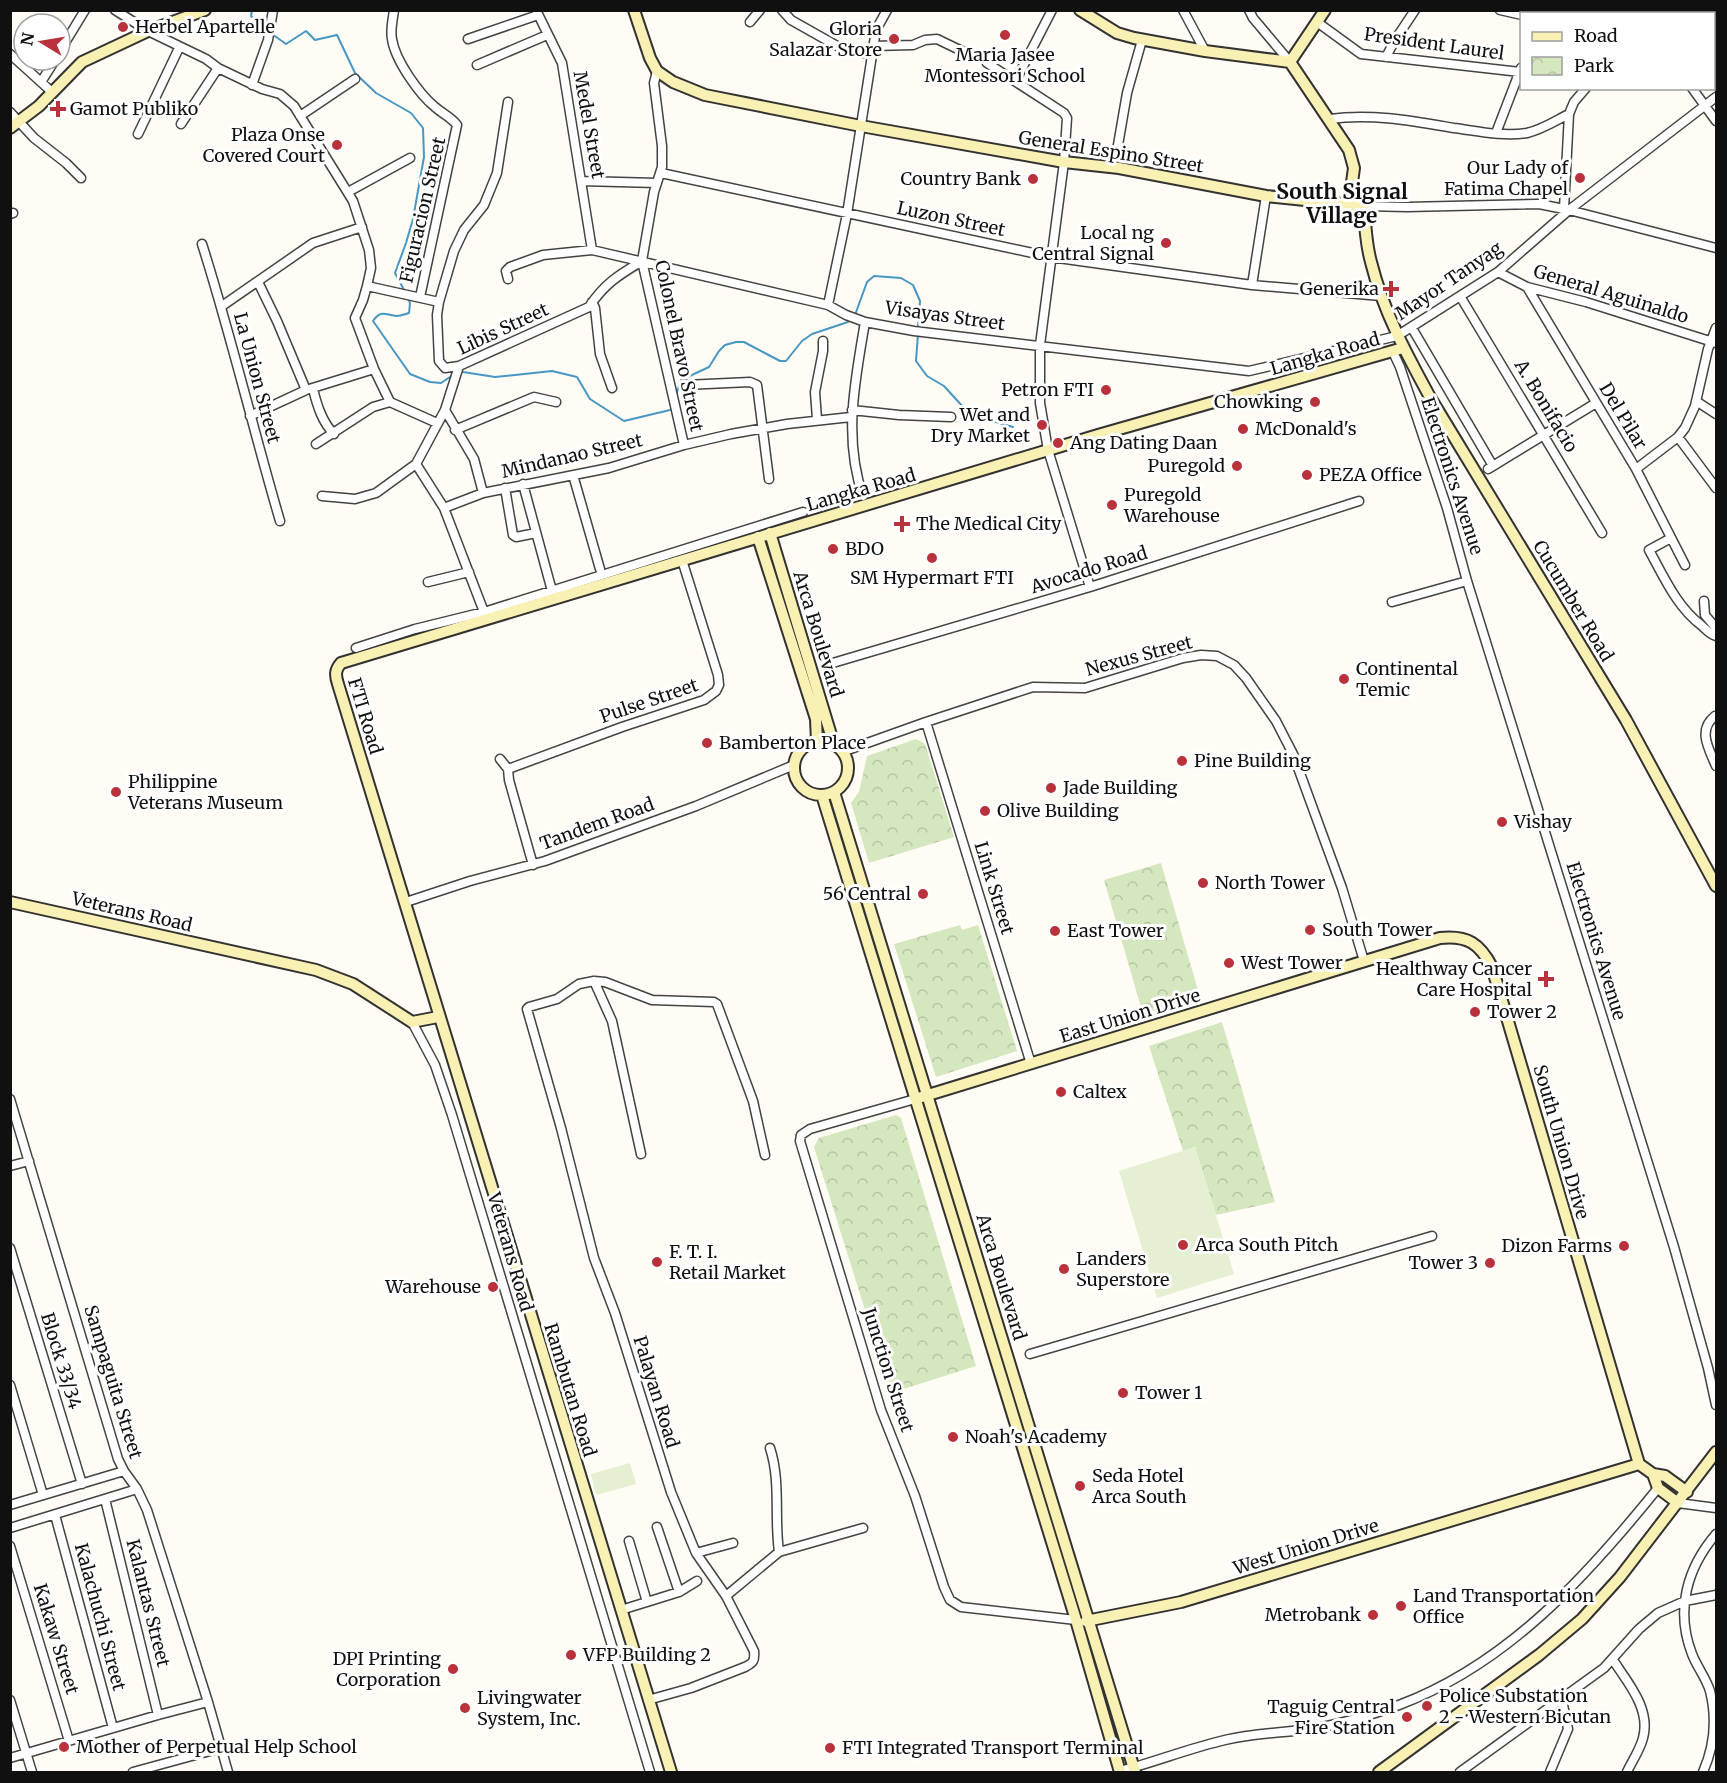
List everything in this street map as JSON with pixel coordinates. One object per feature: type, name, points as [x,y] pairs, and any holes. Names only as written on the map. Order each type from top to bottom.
[{"type":"street","points":[[72,31],[85,10]]},
{"type":"street","points":[[115,10],[148,31],[179,48],[206,59],[218,68],[252,85],[280,94],[300,116],[354,201],[369,250],[371,267],[363,300],[355,318],[374,369],[390,402],[437,423]]},
{"type":"street","points":[[10,128],[39,106],[82,62],[148,31],[205,10]]},
{"type":"street","points":[[252,85],[268,40],[273,10]]},
{"type":"street","name":"Figuracion Street","points":[[394,10],[391,38],[395,51],[418,90],[457,125],[410,295]]},
{"type":"street","name":"Colonel Bravo Street","points":[[634,10],[650,58],[657,71],[654,83],[662,146],[661,173],[642,261],[684,445]]},
{"type":"street","points":[[750,22],[760,10]]},
{"type":"street","points":[[782,10],[799,25],[846,51],[913,45],[937,39],[964,52]]},
{"type":"street","points":[[828,305],[847,214],[876,30],[887,10]]},
{"type":"street","points":[[1016,81],[1052,10]]},
{"type":"street","points":[[1080,10],[1117,33],[1142,40],[1290,62]]},
{"type":"street","points":[[1183,10],[1205,51]]},
{"type":"street","points":[[1249,10],[1253,18],[1290,62],[1349,150],[1354,168],[1349,204]]},
{"type":"street","points":[[1290,62],[1324,10]]},
{"type":"street","points":[[1386,57],[1415,10]]},
{"type":"street","points":[[1500,10],[1520,15]]},
{"type":"street","points":[[468,39],[537,13]]},
{"type":"street","name":"Medel Street","points":[[537,13],[561,63],[592,250]]},
{"type":"street","name":"President Laurel","points":[[1317,22],[1361,54],[1520,70]]},
{"type":"street","points":[[477,65],[547,35]]},
{"type":"street","points":[[1118,145],[1127,93],[1142,40]]},
{"type":"street","points":[[138,134],[179,48]]},
{"type":"street","points":[[10,54],[52,92]]},
{"type":"street","points":[[987,63],[1065,115],[1064,162],[1040,345],[1040,403],[1048,450],[1090,587]]},
{"type":"street","points":[[181,124],[218,68]]},
{"type":"street","name":"General Espino Street","points":[[657,71],[673,82],[705,95],[861,126],[1064,162],[1119,168],[1266,196],[1364,206],[1539,204],[1567,209],[1716,248]]},
{"type":"street","points":[[41,82],[47,72]]},
{"type":"street","points":[[1496,133],[1520,73]]},
{"type":"street","points":[[300,116],[355,79]]},
{"type":"street","points":[[1567,209],[1569,114],[1574,102],[1584,90]]},
{"type":"street","points":[[1694,90],[1716,121]]},
{"type":"street","name":"Mayor Tanyag","points":[[1397,336],[1498,272],[1567,209],[1716,97]]},
{"type":"street","points":[[459,366],[446,368],[439,362],[436,315],[454,251],[464,230],[484,205],[497,173],[508,102]]},
{"type":"street","points":[[10,112],[34,138],[75,170],[81,178]]},
{"type":"street","points":[[1330,119],[1344,117],[1406,120],[1496,133],[1528,133],[1569,114]]},
{"type":"street","points":[[348,192],[410,158]]},
{"type":"street","name":"Luzon Street","points":[[661,173],[1051,257],[1252,285],[1381,296]]},
{"type":"street","points":[[581,181],[657,183]]},
{"type":"street","points":[[1252,285],[1266,196]]},
{"type":"street","name":"Cucumber Road","points":[[1364,206],[1367,245],[1381,296],[1397,336],[1398,350],[1431,399],[1626,720],[1712,866],[1716,886]]},
{"type":"street","points":[[222,306],[313,243],[362,227]]},
{"type":"street","name":"La Union Street","points":[[202,244],[222,306],[280,521]]},
{"type":"street","name":"Visayas Street","points":[[508,279],[506,271],[510,267],[543,255],[592,250],[828,305],[865,322],[923,332],[1249,371],[1397,336]]},
{"type":"street","name":"Libis Street","points":[[322,496],[355,499],[376,493],[416,464],[445,410],[459,366],[589,307],[600,290],[642,261]]},
{"type":"street","name":"General Aguinaldo","points":[[1498,272],[1527,287],[1575,299],[1714,342]]},
{"type":"street","points":[[258,282],[319,410],[334,434]]},
{"type":"street","points":[[367,286],[439,302]]},
{"type":"street","name":"Del Pilar","points":[[1527,287],[1636,469],[1685,565]]},
{"type":"street","name":"A. Bonifacio","points":[[1460,296],[1602,533]]},
{"type":"street","points":[[592,302],[595,308],[600,354],[612,388]]},
{"type":"street","points":[[863,496],[855,457],[852,413],[865,322]]},
{"type":"street","points":[[1412,328],[1491,467],[1596,403]]},
{"type":"street","points":[[1636,469],[1678,437],[1690,418],[1705,359],[1714,342],[1716,328]]},
{"type":"street","points":[[817,419],[815,392],[823,341]]},
{"type":"street","name":"Langka Road","points":[[682,560],[704,546],[758,537],[1048,450],[1398,350]]},
{"type":"street","name":"Electronics Avenue","points":[[1398,350],[1400,367],[1447,508],[1467,581],[1674,1247],[1716,1405]]},
{"type":"street","points":[[250,416],[309,389],[374,369]]},
{"type":"street","points":[[685,385],[754,383],[757,385],[769,478]]},
{"type":"street","points":[[455,430],[534,397],[556,402]]},
{"type":"street","points":[[1696,401],[1716,414]]},
{"type":"street","points":[[316,444],[373,407],[390,402]]},
{"type":"street","points":[[445,410],[474,459],[483,493]]},
{"type":"street","name":"Mindanao Street","points":[[444,508],[483,493],[609,468],[684,445],[761,428],[852,413],[951,417]]},
{"type":"street","points":[[1678,437],[1716,488]]},
{"type":"street","points":[[416,464],[444,508],[484,612]]},
{"type":"street","points":[[573,475],[600,569]]},
{"type":"street","points":[[523,484],[552,591]]},
{"type":"street","points":[[505,488],[513,535],[516,537],[537,533]]},
{"type":"street","name":"Avocado Road","points":[[826,665],[1090,587],[1359,501]]},
{"type":"street","points":[[356,648],[704,546],[803,512]]},
{"type":"street","name":"Arca Boulevard","points":[[770,533],[838,748]]},
{"type":"street","name":"Arca Boulevard","points":[[758,537],[816,719],[817,742]]},
{"type":"street","points":[[1671,538],[1649,550],[1690,618],[1708,633],[1716,636]]},
{"type":"street","name":"Pulse Street","points":[[508,769],[704,700],[716,691],[719,685],[718,675],[682,560]]},
{"type":"street","name":"FTI Road","points":[[438,1017],[406,902],[338,684],[336,672],[338,667],[342,663],[682,560]]},
{"type":"street","points":[[428,582],[469,572]]},
{"type":"street","points":[[1392,602],[1467,581]]},
{"type":"street","points":[[1704,601],[1705,615],[1716,628]]},
{"type":"street","name":"Nexus Street","points":[[838,748],[1033,687],[1085,688],[1201,655],[1217,656],[1234,664],[1276,721],[1293,754],[1342,888],[1364,961]]},
{"type":"street","points":[[1715,716],[1707,724],[1705,730],[1707,744],[1716,766]]},
{"type":"street","name":"Link Street","points":[[926,722],[1031,1064]]},
{"type":"street","points":[[817,742],[838,748],[847,763],[846,776],[840,787],[834,792],[822,795],[802,788],[795,775],[794,765],[799,752],[810,743],[817,742]]},
{"type":"street","points":[[500,759],[508,769],[509,780],[533,865]]},
{"type":"street","name":"Tandem Road","points":[[406,902],[470,880],[533,865],[696,806],[794,765]]},
{"type":"street","name":"Arca Boulevard","points":[[834,792],[1135,1770]]},
{"type":"street","name":"Arca Boulevard","points":[[822,795],[1077,1620],[1120,1772]]},
{"type":"street","name":"Veterans Road","points":[[10,902],[316,970],[353,984],[412,1022],[435,1065],[452,1115],[650,1773]]},
{"type":"street","name":"East Union Drive","points":[[801,1135],[810,1129],[927,1096],[1440,938],[1454,937],[1470,941]]},
{"type":"street","name":"South Union Drive","points":[[1470,941],[1484,952],[1492,968],[1639,1464]]},
{"type":"street","points":[[594,981],[612,1021],[641,1154]]},
{"type":"street","points":[[594,981],[613,985],[652,1000],[717,1004],[753,1101],[765,1155]]},
{"type":"street","name":"Palayan Road","points":[[594,981],[579,984],[558,999],[527,1009],[594,1258],[615,1313],[671,1492],[696,1553],[726,1596],[754,1651],[755,1659],[752,1664],[691,1688],[648,1700]]},
{"type":"street","points":[[412,1022],[438,1017]]},
{"type":"street","name":"Rambutan Road","points":[[438,1017],[671,1773]]},
{"type":"street","name":"Sampaguita Street","points":[[10,1100],[124,1471],[137,1489],[147,1510],[228,1773]]},
{"type":"street","name":"Junction Street","points":[[801,1135],[801,1148],[881,1410],[915,1496],[944,1587],[950,1600],[961,1607]]},
{"type":"street","points":[[10,1166],[29,1161]]},
{"type":"street","points":[[1030,1354],[1432,1236]]},
{"type":"street","name":"Block 33/34","points":[[10,1248],[82,1484]]},
{"type":"street","points":[[10,1384],[43,1495]]},
{"type":"street","points":[[770,1448],[776,1467],[775,1527],[779,1552]]},
{"type":"street","points":[[1379,1773],[1547,1648],[1582,1619],[1608,1591],[1716,1452]]},
{"type":"street","points":[[1639,1464],[1653,1474],[1665,1476],[1686,1492]]},
{"type":"street","name":"West Union Drive","points":[[961,1607],[1090,1621],[1181,1602],[1639,1464]]},
{"type":"street","points":[[10,1505],[124,1471]]},
{"type":"street","points":[[1653,1474],[1658,1488],[1678,1503],[1716,1508]]},
{"type":"street","points":[[1120,1772],[1135,1770],[1224,1740],[1310,1729],[1354,1719],[1402,1704],[1440,1685],[1487,1659],[1557,1602],[1591,1568],[1658,1488]]},
{"type":"street","points":[[10,1528],[137,1489]]},
{"type":"street","name":"Kalantas Street","points":[[105,1499],[158,1714]]},
{"type":"street","name":"Kalachuchi Street","points":[[55,1515],[113,1728]]},
{"type":"street","points":[[657,1527],[679,1592]]},
{"type":"street","points":[[726,1596],[779,1552],[863,1528]]},
{"type":"street","points":[[1703,1773],[1709,1759],[1714,1719],[1710,1692],[1688,1642],[1684,1616],[1692,1571],[1716,1534]]},
{"type":"street","points":[[629,1541],[647,1602]]},
{"type":"street","points":[[696,1553],[733,1543]]},
{"type":"street","name":"Kakaw Street","points":[[10,1546],[69,1741]]},
{"type":"street","points":[[621,1610],[679,1592],[697,1581]]},
{"type":"street","points":[[1460,1773],[1562,1700],[1613,1660],[1639,1629],[1658,1613],[1685,1601],[1716,1595]]},
{"type":"street","points":[[1613,1660],[1639,1702],[1644,1720],[1642,1739],[1627,1773]]},
{"type":"street","points":[[10,1700],[32,1773]]},
{"type":"street","points":[[1550,1773],[1568,1729],[1562,1700]]},
{"type":"street","points":[[10,1758],[158,1714],[208,1702]]},
{"type":"street","points":[[133,1773],[221,1748]]},
{"type":"green space","points":[[916,739],[925,744],[954,837],[869,863],[851,803],[859,792],[867,756]]},
{"type":"green space","points":[[1161,863],[1200,997],[1143,1014],[1104,880]]},
{"type":"green space","points":[[960,925],[962,930],[978,925],[1017,1051],[936,1077],[894,944]]},
{"type":"green space","points":[[1222,1022],[1275,1202],[1216,1215],[1195,1147],[1183,1151],[1149,1046]]},
{"type":"green space","points":[[896,1115],[901,1118],[976,1366],[891,1393],[814,1147],[819,1138]]},
{"type":"green space","name":"Arca South Pitch","points":[[1195,1147],[1234,1274],[1157,1298],[1119,1171]]},
{"type":"green space","points":[[630,1463],[636,1484],[596,1495],[591,1474]]},
{"type":"waterway","points":[[252,10],[251,16],[267,30]]},
{"type":"waterway","points":[[272,34],[286,44],[306,31],[315,40],[337,35],[355,73],[376,93],[411,113],[423,128],[424,157],[413,219],[395,273],[404,290]]},
{"type":"waterway","points":[[855,315],[867,282],[874,276],[901,278],[913,285],[920,301],[918,327]]},
{"type":"waterway","points":[[408,298],[409,313],[397,316],[381,314],[373,321],[410,374],[430,382],[441,383],[453,375]]},
{"type":"waterway","points":[[676,395],[681,380],[709,367],[725,345],[744,342],[780,361],[786,361],[802,341],[812,334],[848,322]]},
{"type":"waterway","points":[[918,334],[916,361],[927,376],[944,386],[964,408],[989,420],[1013,427]]},
{"type":"waterway","points":[[463,372],[495,377],[552,371],[577,377],[590,399],[624,421],[670,410],[673,406]]},
{"type":"place","name":"Herbel Apartelle","points":[[123,27]]},
{"type":"place","name":"Maria Jasee Montessori School","points":[[1005,35]]},
{"type":"place","name":"Gloria Salazar Store","points":[[894,39]]},
{"type":"place","name":"Gamot Publiko","points":[[58,109]]},
{"type":"place","name":"Plaza Onse Covered Court","points":[[337,145]]},
{"type":"place","name":"Our Lady of Fatima Chapel","points":[[1580,178]]},
{"type":"place","name":"Country Bank","points":[[1033,179]]},
{"type":"place","name":"Local ng Central Signal","points":[[1166,243]]},
{"type":"place","name":"Generika","points":[[1391,289]]},
{"type":"place","name":"Petron FTI","points":[[1106,390]]},
{"type":"place","name":"Chowking","points":[[1315,402]]},
{"type":"place","name":"Wet and Dry Market","points":[[1042,425]]},
{"type":"place","name":"McDonald's","points":[[1243,429]]},
{"type":"place","name":"Ang Dating Daan","points":[[1058,443]]},
{"type":"place","name":"Puregold","points":[[1237,466]]},
{"type":"place","name":"PEZA Office","points":[[1307,475]]},
{"type":"place","name":"Puregold Warehouse","points":[[1112,505]]},
{"type":"place","name":"The Medical City","points":[[902,524]]},
{"type":"place","name":"BDO","points":[[833,549]]},
{"type":"place","name":"SM Hypermart FTI","points":[[932,558]]},
{"type":"place","name":"Continental Temic","points":[[1344,679]]},
{"type":"place","name":"Bamberton Place","points":[[707,743]]},
{"type":"place","name":"Pine Building","points":[[1182,761]]},
{"type":"place","name":"Jade Building","points":[[1051,788]]},
{"type":"place","name":"Philippine Veterans Museum","points":[[116,792]]},
{"type":"place","name":"Olive Building","points":[[985,811]]},
{"type":"place","name":"Vishay","points":[[1502,822]]},
{"type":"place","name":"North Tower","points":[[1203,883]]},
{"type":"place","name":"56 Central","points":[[923,894]]},
{"type":"place","name":"South Tower","points":[[1310,930]]},
{"type":"place","name":"East Tower","points":[[1055,931]]},
{"type":"place","name":"West Tower","points":[[1229,963]]},
{"type":"place","name":"Healthway Cancer Care Hospital","points":[[1546,979]]},
{"type":"place","name":"Tower 2","points":[[1475,1012]]},
{"type":"place","name":"Caltex","points":[[1061,1092]]},
{"type":"place","name":"Arca South Pitch","points":[[1183,1245]]},
{"type":"place","name":"Dizon Farms","points":[[1624,1246]]},
{"type":"place","name":"F. T. I. Retail Market","points":[[657,1262]]},
{"type":"place","name":"Tower 3","points":[[1490,1263]]},
{"type":"place","name":"Landers Superstore","points":[[1064,1269]]},
{"type":"place","name":"Warehouse","points":[[493,1287]]},
{"type":"place","name":"Tower 1","points":[[1123,1393]]},
{"type":"place","name":"Noah's Academy","points":[[953,1437]]},
{"type":"place","name":"Seda Hotel Arca South","points":[[1080,1486]]},
{"type":"place","name":"Land Transportation Office","points":[[1401,1606]]},
{"type":"place","name":"Metrobank","points":[[1373,1615]]},
{"type":"place","name":"VFP Building 2","points":[[571,1655]]},
{"type":"place","name":"DPI Printing Corporation","points":[[453,1669]]},
{"type":"place","name":"Police Substation 2 - Western Bicutan","points":[[1427,1706]]},
{"type":"place","name":"Livingwater System, Inc.","points":[[465,1708]]},
{"type":"place","name":"Taguig Central Fire Station","points":[[1407,1717]]},
{"type":"place","name":"Mother of Perpetual Help School","points":[[64,1747]]},
{"type":"place","name":"FTI Integrated Transport Terminal","points":[[830,1748]]},
{"type":"district","name":"South Signal Village","points":[[1342,204]]}]
